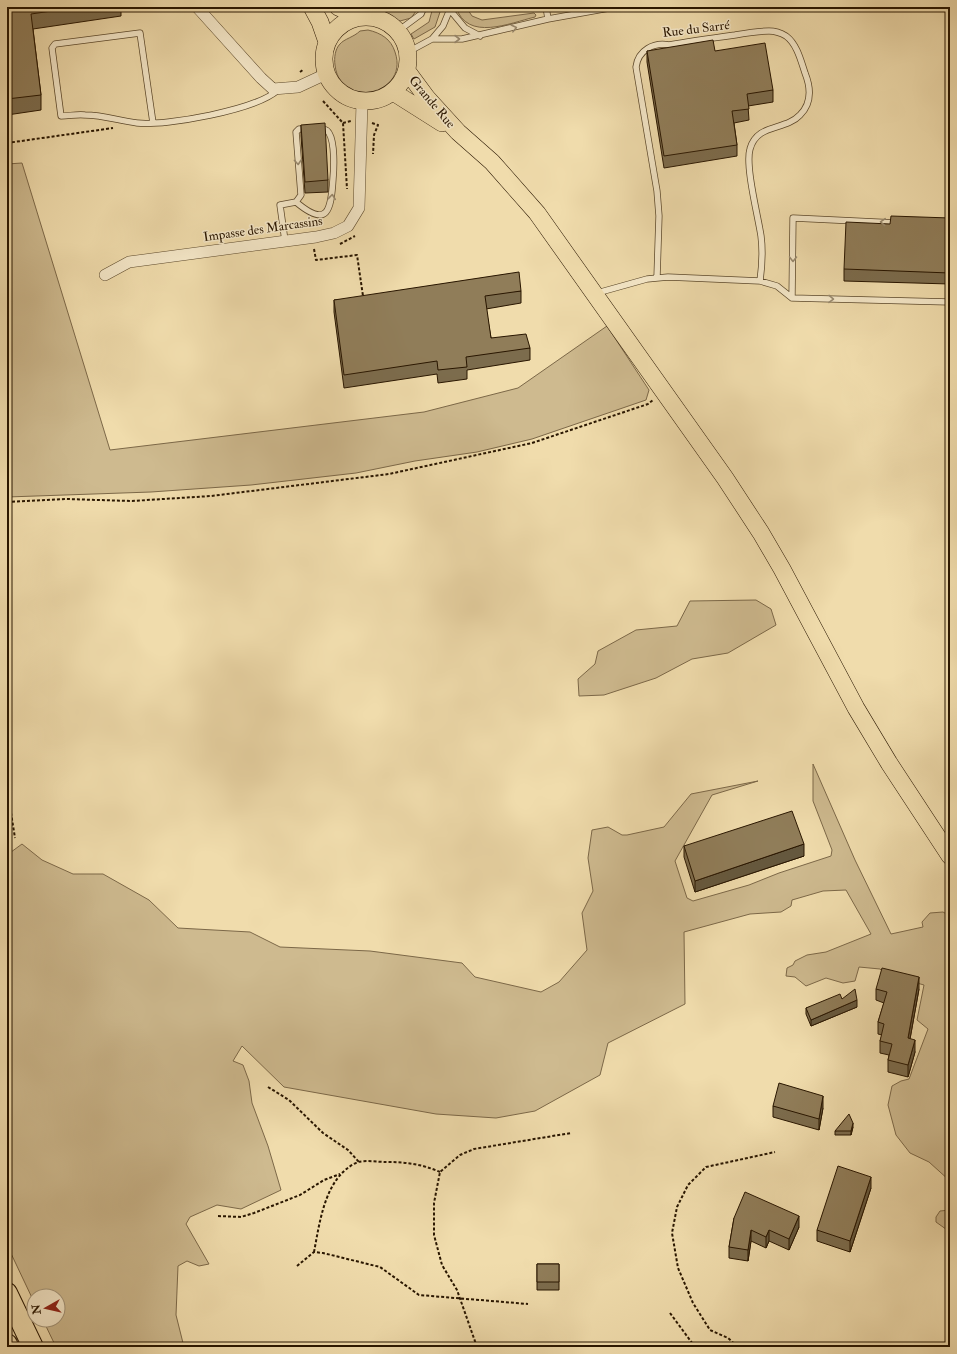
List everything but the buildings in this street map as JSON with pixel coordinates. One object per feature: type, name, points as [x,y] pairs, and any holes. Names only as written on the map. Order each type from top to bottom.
[{"type":"highway","points":[[7,1293],[33,1347]]},
{"type":"main road","points":[[312,7],[322,26],[327,42]]},
{"type":"main road","points":[[338,7],[361,17],[375,18],[388,22],[398,31],[408,52],[407,71],[402,82],[393,92],[384,98],[362,102],[350,99],[340,93],[332,85],[326,74],[324,58],[327,42],[333,33],[341,25],[361,17]]},
{"type":"main road","name":"Grande Rue","points":[[407,71],[427,98],[458,132],[492,162],[511,182],[537,213],[596,294],[761,533],[782,569],[856,708],[889,763],[950,856]]},
{"type":"main road","name":"Grande Rue","points":[[393,92],[458,132]]},
{"type":"street","points":[[197,7],[261,78],[274,89],[278,90],[298,87],[326,74]]},
{"type":"street","name":"Impasse des Marcassins","points":[[104,275],[129,262],[334,233],[348,226],[359,208],[362,102]]},
{"type":"lane","points":[[398,31],[421,14],[424,7]]},
{"type":"lane","points":[[546,7],[548,19]]},
{"type":"lane","points":[[432,39],[462,39],[481,36],[548,19],[615,7]]},
{"type":"lane","points":[[450,9],[465,28],[481,36]]},
{"type":"lane","points":[[408,52],[432,39],[444,26],[450,9]]},
{"type":"lane","name":"Rue du Sarré","points":[[657,277],[659,216],[657,192],[636,67],[638,58],[644,51],[658,44],[669,45],[770,31],[787,37],[795,47],[807,78],[810,94],[808,101],[800,115],[787,123],[762,132],[752,143],[750,150],[749,157],[752,186],[761,238],[762,262],[760,282]]},
{"type":"lane","points":[[153,123],[140,33],[54,44],[52,48],[61,116],[86,115],[138,123],[153,123],[238,109],[270,97],[278,90]]},
{"type":"lane","points":[[285,241],[280,205],[296,202],[301,195],[296,132],[299,129],[324,129],[330,136],[334,166],[332,201],[329,210],[324,214],[314,216],[308,213],[296,202]]},
{"type":"lane","points":[[792,298],[794,218],[903,223]]},
{"type":"lane","points":[[596,294],[637,281],[657,277],[760,282],[777,286],[792,298],[950,302]]},
{"type":"path","points":[[296,76],[304,69]]},
{"type":"path","points":[[7,143],[101,130],[138,123]]},
{"type":"path","points":[[314,249],[316,260],[357,255],[363,298]]},
{"type":"path","points":[[7,502],[66,499],[132,501],[211,496],[389,474],[532,443],[648,404],[663,391]]},
{"type":"path","points":[[7,788],[15,838]]},
{"type":"path","points":[[268,1087],[289,1100],[323,1133],[348,1150],[359,1162]]},
{"type":"path","points":[[477,1347],[460,1299],[442,1265],[434,1235],[434,1203],[440,1172],[460,1155],[474,1149],[571,1133]]},
{"type":"path","points":[[738,1347],[728,1338],[710,1330],[690,1296],[678,1268],[672,1233],[676,1207],[688,1185],[706,1167],[775,1152]]},
{"type":"path","points":[[218,1216],[241,1217],[254,1213],[300,1195],[324,1180],[341,1174],[359,1162],[422,1164],[440,1172]]},
{"type":"path","points":[[297,1266],[314,1252],[322,1214],[332,1185],[341,1174]]},
{"type":"path","points":[[314,1252],[346,1257],[380,1266],[419,1295],[528,1304]]},
{"type":"path","points":[[670,1313],[695,1347]]},
{"type":"shaded area","points":[[356,7],[419,7],[411,18],[400,21]]},
{"type":"shaded area","points":[[433,7],[440,7],[440,12],[435,27],[414,39],[411,34],[429,22]]},
{"type":"shaded area","points":[[456,7],[466,7],[472,16],[482,20],[534,13],[536,15],[535,17],[502,26],[479,27],[469,24],[462,18]]},
{"type":"shaded area","points":[[368,30],[385,37],[388,40],[395,52],[397,67],[393,78],[384,87],[372,92],[360,92],[349,88],[340,79],[335,65],[335,57],[337,48],[342,42],[360,31]]},
{"type":"shaded area","points":[[22,163],[110,450],[424,412],[518,388],[607,326],[649,390],[646,400],[532,439],[477,452],[415,461],[356,473],[251,485],[151,492],[7,497],[7,164]]},
{"type":"shaded area","points":[[756,600],[771,609],[776,625],[728,653],[692,659],[656,678],[604,695],[579,696],[578,679],[595,664],[598,651],[636,630],[677,626],[690,601]]},
{"type":"shaded area","points":[[813,764],[855,860],[891,934],[923,927],[922,922],[930,913],[943,912],[950,916],[950,1181],[929,1162],[910,1153],[896,1135],[888,1105],[892,1086],[909,1079],[928,1029],[917,1020],[924,985],[885,974],[880,969],[859,967],[855,981],[843,983],[826,978],[806,986],[795,977],[786,976],[787,968],[793,965],[795,961],[807,955],[826,952],[871,934],[846,890],[823,891],[792,900],[791,906],[781,912],[750,914],[684,932],[685,1004],[608,1043],[600,1075],[535,1111],[496,1118],[436,1114],[284,1087],[242,1046],[233,1061],[243,1065],[249,1081],[252,1103],[268,1146],[281,1190],[241,1209],[217,1205],[190,1217],[186,1224],[209,1264],[199,1266],[187,1261],[178,1266],[176,1315],[184,1347],[56,1347],[47,1328],[66,1328],[66,1288],[27,1288],[7,1245],[7,855],[22,844],[42,860],[73,874],[103,874],[149,900],[178,928],[250,932],[280,947],[370,951],[462,963],[475,977],[541,992],[559,982],[587,950],[582,913],[593,891],[588,858],[592,830],[608,827],[622,835],[627,835],[664,827],[691,794],[758,781],[712,795],[675,861],[687,898],[693,901],[749,885],[779,873],[831,856],[832,850],[813,801]]},
{"type":"shaded area","points":[[950,1210],[950,1232],[936,1222],[936,1217],[940,1211]]}]
